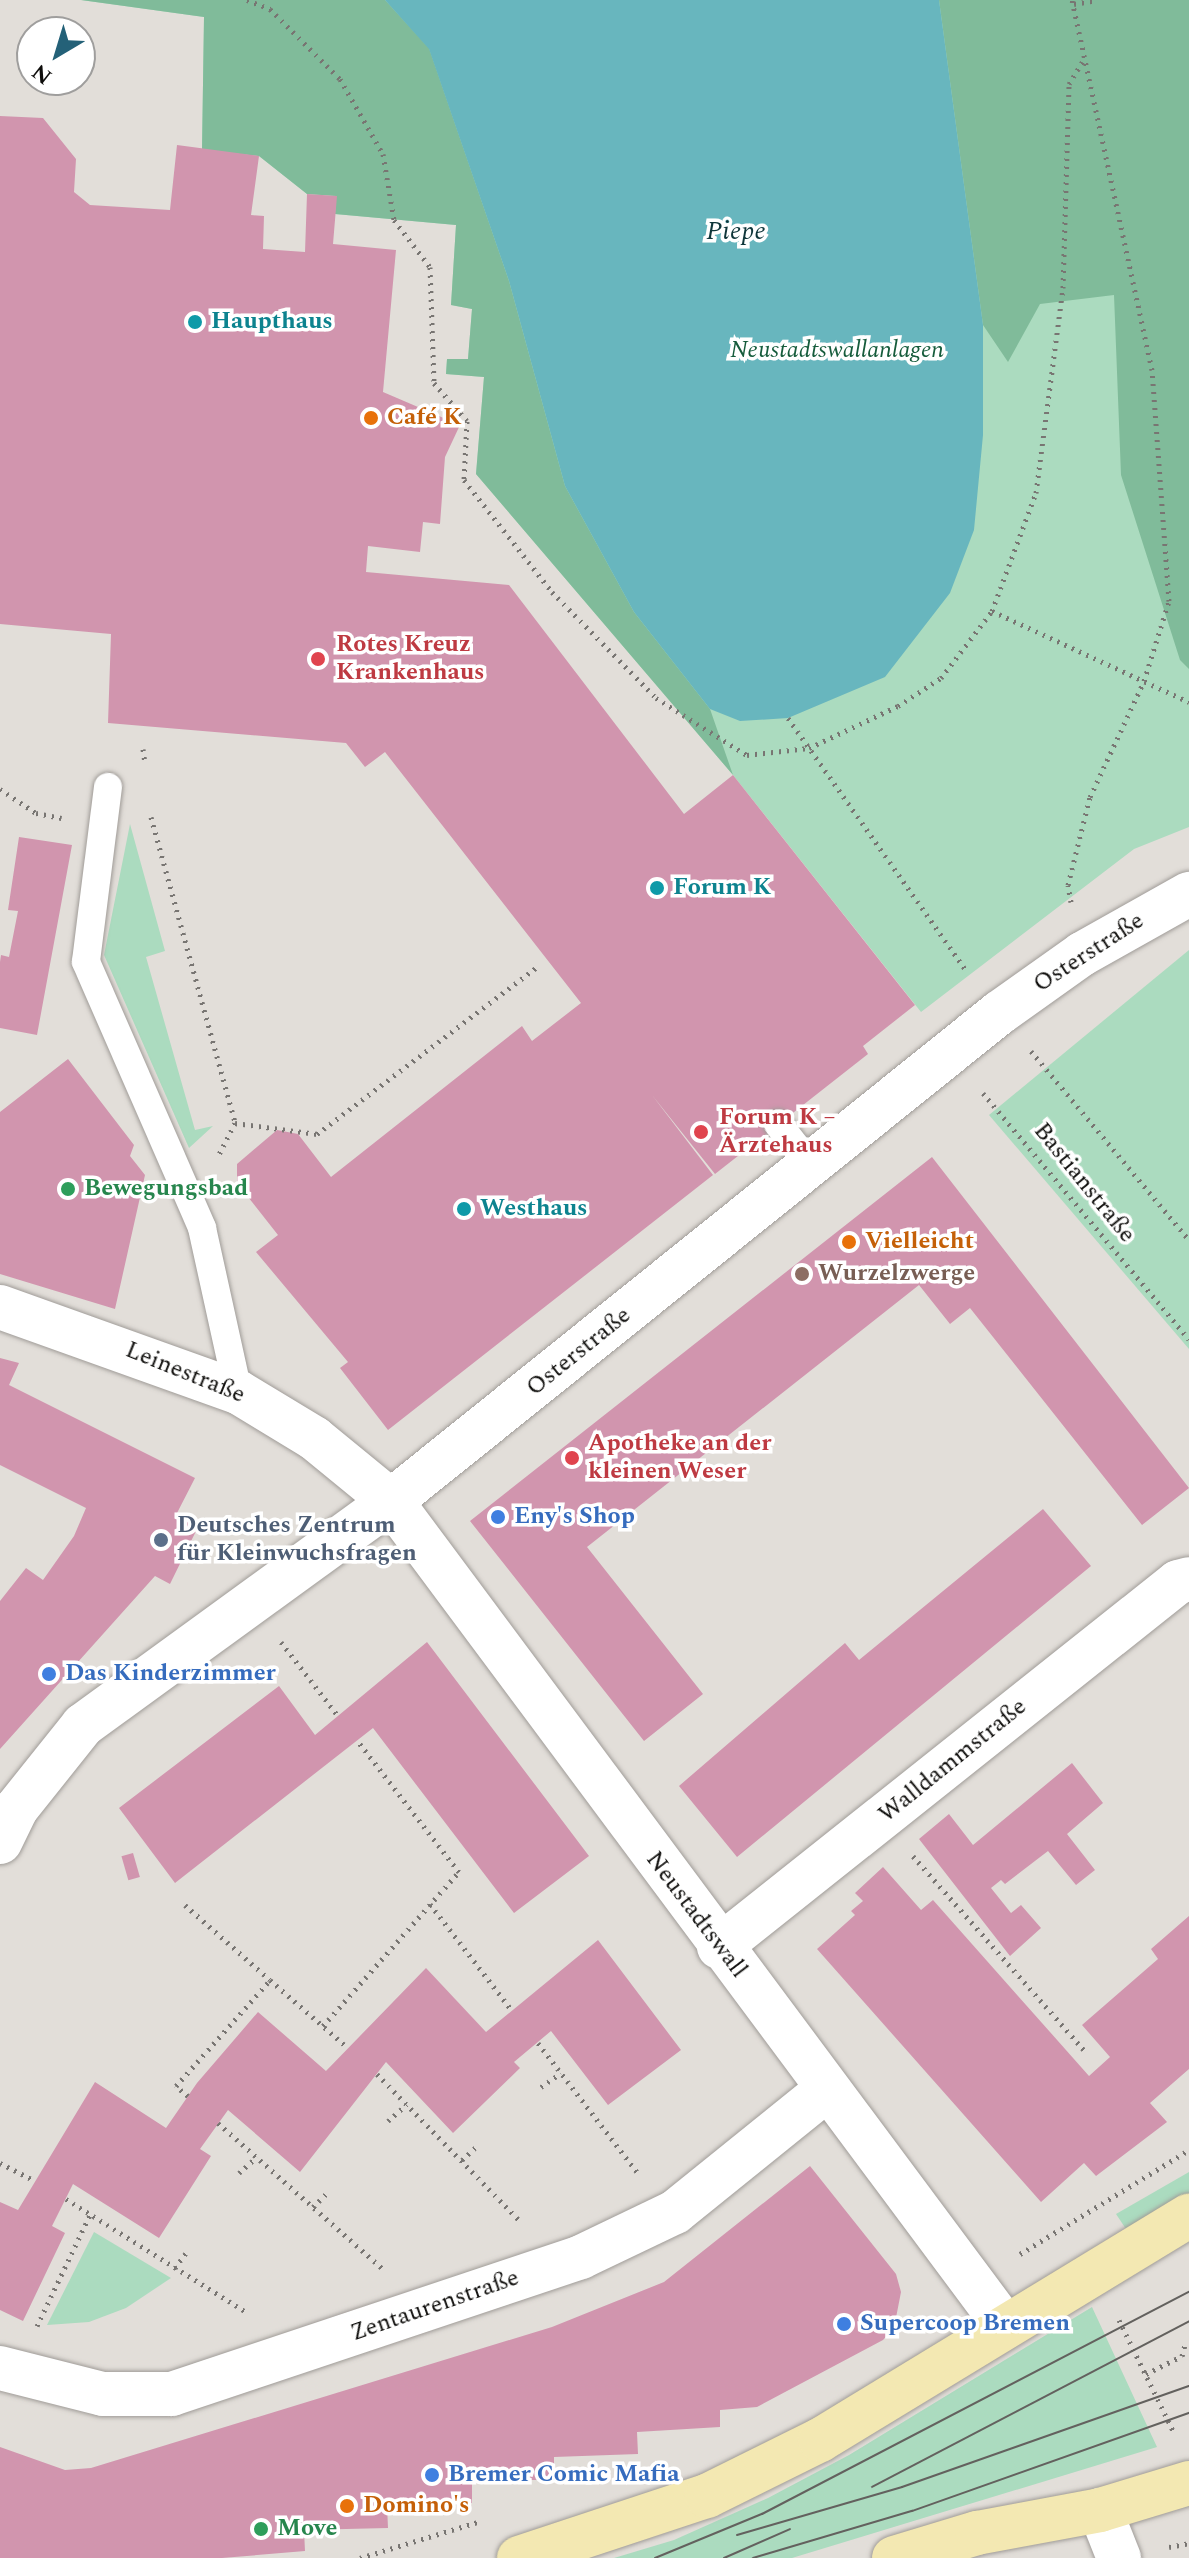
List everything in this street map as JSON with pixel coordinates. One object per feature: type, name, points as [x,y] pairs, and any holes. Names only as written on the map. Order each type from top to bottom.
[{"type":"main road","points":[[519,2558],[707,2496],[820,2440],[1189,2216]]},
{"type":"main road","points":[[894,2558],[977,2533],[1100,2510],[1189,2483]]},
{"type":"street","name":"Osterstraße","points":[[0,1842],[16,1809],[83,1725],[252,1606],[391,1501],[999,1013],[1082,954],[1189,894]]},
{"type":"street","name":"Leinestraße","points":[[0,1307],[238,1392],[314,1438],[391,1501]]},
{"type":"street","name":"Neustadtswall","points":[[391,1501],[719,1947],[1005,2326]]},
{"type":"street","name":"Walldammstraße","points":[[719,1947],[1178,1582],[1189,1579]]},
{"type":"street","name":"Zentaurenstraße","points":[[7,2370],[103,2394],[172,2394],[561,2263],[670,2214],[826,2090]]},
{"type":"street","points":[[1100,2510],[1119,2558]]},
{"type":"lane","points":[[108,787],[86,962],[192,1206],[223,1307],[238,1392]]},
{"type":"lane","points":[[778,1124],[811,1166]]},
{"type":"path","points":[[247,0],[270,9],[340,79],[383,154],[394,220],[430,267],[434,383],[467,421],[464,480],[552,592],[656,698],[747,755],[809,748],[898,706],[941,678],[992,611],[1036,493],[1063,288],[1069,84],[1082,62]]},
{"type":"path","points":[[1082,954],[1068,885],[1090,797],[1144,681],[1169,601],[1152,370],[1082,62],[1073,2],[1096,0]]},
{"type":"path","points":[[992,611],[1189,702]]},
{"type":"path","points":[[788,718],[935,930]]},
{"type":"path","points":[[143,749],[146,779]]},
{"type":"path","points":[[0,789],[36,813],[102,825]]},
{"type":"path","points":[[149,810],[235,1123],[192,1206]]},
{"type":"path","points":[[235,1123],[317,1134],[536,968]]},
{"type":"path","points":[[999,1013],[1189,1240]]},
{"type":"path","name":"Bastianstraße","points":[[944,1058],[998,1106],[1189,1339]]},
{"type":"path","points":[[252,1606],[339,1717]]},
{"type":"path","points":[[323,2026],[459,1872],[357,1740]]},
{"type":"path","points":[[879,1820],[1084,2050]]},
{"type":"path","points":[[430,1904],[511,2009]]},
{"type":"path","points":[[185,1905],[346,2046]]},
{"type":"path","points":[[188,2096],[176,2086],[270,1980]]},
{"type":"path","points":[[538,2043],[670,2214]]},
{"type":"path","points":[[541,2087],[561,2073]]},
{"type":"path","points":[[377,2074],[561,2263]]},
{"type":"path","points":[[388,2121],[407,2104]]},
{"type":"path","points":[[218,2123],[428,2308]]},
{"type":"path","points":[[462,2160],[478,2145]]},
{"type":"path","points":[[975,2287],[1071,2221],[1189,2150]]},
{"type":"path","points":[[239,2173],[257,2157]]},
{"type":"path","points":[[0,2163],[34,2180]]},
{"type":"path","points":[[313,2207],[327,2193]]},
{"type":"path","points":[[66,2199],[305,2349]]},
{"type":"path","points":[[7,2370],[90,2215]]},
{"type":"path","points":[[1071,2221],[1177,2437]]},
{"type":"path","points":[[175,2268],[186,2253]]},
{"type":"path","points":[[1146,2374],[1182,2356],[1185,2345]]},
{"type":"path","points":[[1182,2356],[1189,2359]]},
{"type":"path","points":[[360,2558],[484,2520]]},
{"type":"green space","name":"Neustadtswallanlagen","points":[[81,0],[1189,0],[1189,827],[1134,849],[921,1012],[733,775],[476,474],[484,377],[446,374],[447,359],[468,359],[472,309],[451,305],[456,225],[335,214],[336,196],[307,194],[259,156],[202,150],[204,17]]},
{"type":"green space","points":[[81,0],[385,0],[429,48],[509,281],[565,486],[634,612],[710,709],[733,775],[476,474],[484,377],[446,374],[447,359],[468,359],[472,309],[451,305],[456,225],[335,214],[336,196],[307,194],[259,156],[202,150],[204,17]]},
{"type":"green space","points":[[939,0],[1189,0],[1189,669],[1180,660],[1121,475],[1114,295],[1040,304],[1008,362],[983,325]]},
{"type":"green space","points":[[130,824],[165,951],[146,957],[195,1130],[213,1126],[189,1148],[104,955]]},
{"type":"green space","points":[[1189,950],[1189,1349],[989,1115]]},
{"type":"green space","points":[[1189,2172],[1189,2193],[1126,2229],[1116,2214]]},
{"type":"green space","points":[[94,2232],[171,2278],[126,2308],[89,2322],[47,2325]]},
{"type":"green space","points":[[1092,2307],[1157,2447],[792,2558],[614,2558],[674,2540],[768,2498],[849,2455]]},
{"type":"water","name":"Piepe","points":[[385,0],[939,0],[983,325],[983,435],[974,530],[950,593],[885,677],[788,718],[740,721],[710,709],[634,612],[565,486],[509,281],[429,49]]},
{"type":"building","points":[[0,116],[43,118],[76,159],[74,192],[90,205],[170,210],[177,145],[259,156],[251,215],[264,216],[263,249],[305,252],[307,194],[337,196],[333,244],[396,250],[383,392],[460,425],[445,457],[440,524],[423,522],[420,552],[368,546],[366,572],[509,585],[684,814],[733,775],[915,1005],[863,1046],[868,1054],[715,1174],[652,1095],[713,1175],[388,1430],[340,1368],[348,1362],[256,1252],[278,1235],[237,1183],[237,1164],[277,1130],[298,1134],[331,1177],[522,1026],[532,1041],[581,1003],[385,752],[365,767],[346,743],[108,723],[111,634],[0,624]]},
{"type":"building","points":[[19,837],[72,845],[37,1035],[0,1028],[0,962],[1,955],[9,957],[18,911],[8,910]]},
{"type":"building","points":[[68,1059],[134,1145],[130,1156],[145,1175],[115,1309],[0,1274],[0,1112]]},
{"type":"building","points":[[932,1157],[1189,1488],[1142,1525],[970,1308],[950,1324],[919,1285],[587,1547],[703,1694],[644,1741],[470,1521]]},
{"type":"building","points":[[0,1358],[19,1363],[9,1385],[195,1478],[176,1515],[198,1527],[170,1584],[155,1576],[0,1749],[0,1601],[26,1568],[43,1580],[74,1536],[86,1508],[0,1465]]},
{"type":"building","points":[[1043,1509],[1091,1566],[737,1857],[679,1786],[845,1643],[859,1660]]},
{"type":"building","points":[[427,1642],[589,1856],[514,1913],[373,1728],[175,1883],[119,1808],[279,1686],[315,1735]]},
{"type":"building","points":[[1072,1763],[1103,1803],[1067,1834],[1095,1870],[1076,1885],[1048,1851],[1005,1884],[1001,1880],[991,1888],[1011,1913],[1021,1905],[1041,1928],[1010,1956],[919,1839],[949,1814],[973,1845]]},
{"type":"building","points":[[133,1853],[140,1877],[128,1880],[121,1856]]},
{"type":"building","points":[[883,1867],[921,1910],[933,1900],[1089,2076],[1110,2057],[1082,2025],[1158,1959],[1151,1949],[1189,1916],[1189,2069],[1150,2103],[1167,2122],[1096,2176],[1084,2163],[1041,2202],[817,1949],[855,1915],[851,1911],[863,1901],[855,1893]]},
{"type":"building","points":[[598,1940],[681,2050],[608,2105],[551,2031],[514,2062],[520,2068],[453,2133],[386,2062],[300,2172],[228,2110],[200,2149],[211,2156],[159,2238],[73,2184],[52,2226],[65,2233],[23,2321],[0,2310],[0,2202],[18,2210],[95,2082],[166,2128],[197,2083],[258,2012],[326,2071],[426,1968],[486,2032]]},
{"type":"building","points":[[810,2166],[896,2274],[901,2292],[894,2328],[883,2340],[757,2407],[720,2410],[720,2427],[637,2432],[638,2454],[554,2457],[554,2480],[472,2480],[472,2503],[387,2505],[388,2528],[304,2530],[305,2551],[222,2558],[0,2558],[0,2447],[65,2470],[91,2468],[552,2327],[664,2282]]},
{"type":"tram line","points":[[655,2558],[762,2514],[1189,2292]]},
{"type":"tram line","points":[[872,2487],[1189,2321]]},
{"type":"tram line","points":[[737,2535],[902,2487],[1189,2386]]},
{"type":"tram line","points":[[753,2558],[912,2511],[1189,2413]]},
{"type":"tram line","points":[[724,2558],[790,2529]]},
{"type":"place","name":"Haupthaus","points":[[195,322]]},
{"type":"place","name":"Café K","points":[[371,418]]},
{"type":"place","name":"Rotes Kreuz Krankenhaus","points":[[318,659]]},
{"type":"place","name":"Forum K","points":[[657,888]]},
{"type":"place","name":"Forum K – Ärztehaus","points":[[701,1132]]},
{"type":"place","name":"Bewegungsbad","points":[[68,1189]]},
{"type":"place","name":"Westhaus","points":[[464,1209]]},
{"type":"place","name":"Vielleicht","points":[[849,1242]]},
{"type":"place","name":"Wurzelzwerge","points":[[802,1274]]},
{"type":"place","name":"Apotheke an der kleinen Weser","points":[[572,1458]]},
{"type":"place","name":"Eny's Shop","points":[[498,1517]]},
{"type":"place","name":"Deutsches Zentrum für Kleinwuchsfragen","points":[[161,1540]]},
{"type":"place","name":"Das Kinderzimmer","points":[[49,1674]]},
{"type":"place","name":"Supercoop Bremen","points":[[844,2324]]},
{"type":"place","name":"Bremer Comic Mafia","points":[[432,2475]]},
{"type":"place","name":"Domino's","points":[[347,2506]]},
{"type":"place","name":"Move","points":[[261,2529]]}]
